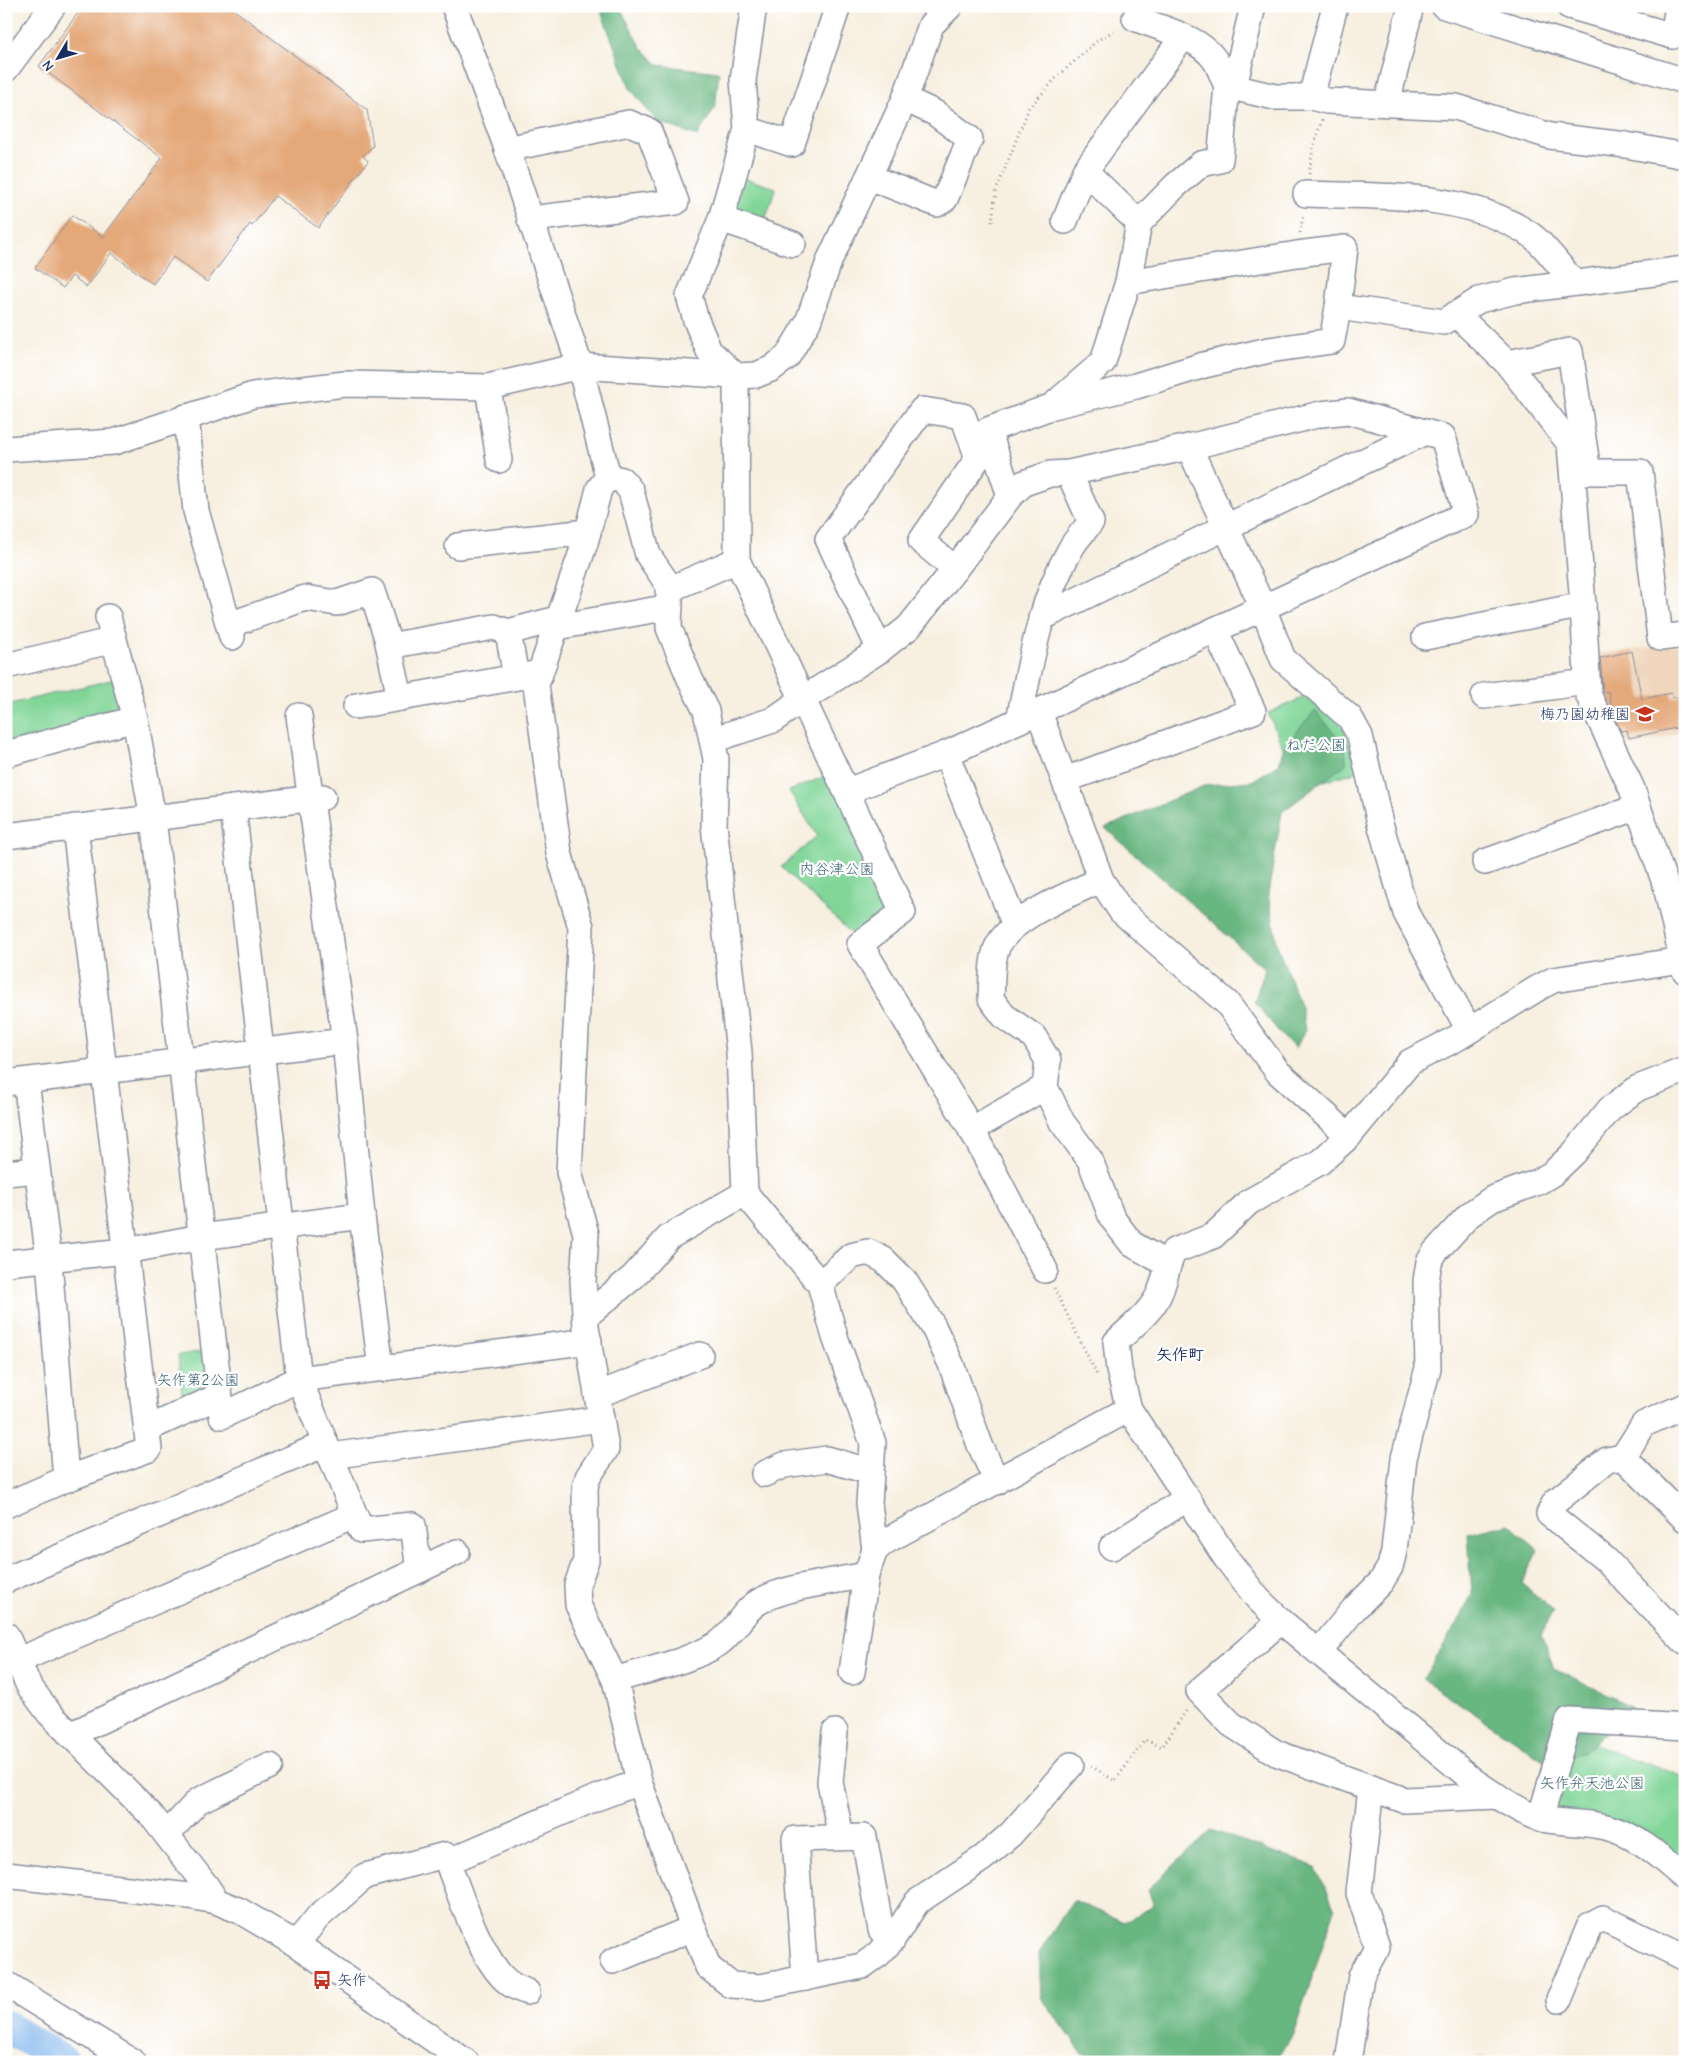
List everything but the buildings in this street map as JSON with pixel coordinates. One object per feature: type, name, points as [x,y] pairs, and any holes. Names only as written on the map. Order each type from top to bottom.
[{"type":"street","points":[[6,69],[53,6]]},
{"type":"street","points":[[454,6],[506,149],[580,366],[608,477]]},
{"type":"street","points":[[754,6],[744,80],[747,129],[721,219],[689,296],[696,320],[709,351],[736,376],[737,560],[903,912],[860,944],[971,1130],[1045,1270]]},
{"type":"street","points":[[747,129],[792,144],[838,6]]},
{"type":"street","points":[[6,449],[114,442],[253,395],[345,384],[488,387],[580,366],[736,376],[756,375],[772,369],[786,357],[808,322],[830,259],[905,99],[932,24],[950,6]]},
{"type":"street","points":[[1226,86],[1236,74],[1252,6]]},
{"type":"street","points":[[1311,97],[1335,6]]},
{"type":"street","points":[[1387,103],[1411,6]]},
{"type":"street","points":[[1444,6],[1685,81]]},
{"type":"street","points":[[1569,6],[1594,10],[1673,36],[1678,6]]},
{"type":"street","points":[[1053,406],[1103,362],[1128,282],[1139,223],[1175,186],[1201,164],[1220,160],[1226,86],[1215,61],[1204,49],[1149,17]]},
{"type":"street","points":[[1065,221],[1085,171],[1183,37]]},
{"type":"street","points":[[1226,86],[1275,97],[1311,97],[1327,101],[1456,107],[1550,136],[1626,145],[1685,156]]},
{"type":"street","points":[[869,177],[937,204],[946,199],[970,139],[936,113],[905,99]]},
{"type":"street","points":[[506,149],[629,123],[649,132],[676,202],[530,220]]},
{"type":"street","points":[[1085,171],[1139,223]]},
{"type":"street","points":[[1306,194],[1421,198],[1492,214],[1532,236],[1574,284]]},
{"type":"street","points":[[721,219],[793,244]]},
{"type":"street","points":[[1010,496],[988,430],[1053,406],[1136,386],[1204,365],[1269,350],[1332,341],[1345,248],[1297,254],[1128,282]]},
{"type":"street","points":[[1338,307],[1444,322],[1478,300],[1515,291],[1685,269]]},
{"type":"street","points":[[1456,314],[1507,363],[1570,444],[1588,694],[1632,789],[1666,886],[1683,966],[1552,980],[1469,1030],[1410,1062],[1349,1136],[1320,1162],[1249,1202],[1213,1236],[1174,1252],[1167,1264],[1160,1292],[1151,1308],[1116,1342],[1119,1370],[1129,1409],[1186,1499],[1226,1558],[1258,1599],[1281,1621],[1475,1782],[1497,1796],[1540,1819],[1581,1823],[1614,1829],[1640,1842],[1682,1871]]},
{"type":"street","points":[[1507,363],[1570,351],[1588,472],[1640,472],[1660,638],[1685,635]]},
{"type":"street","points":[[488,387],[499,460]]},
{"type":"street","points":[[880,650],[828,539],[922,410],[963,416],[978,458],[921,541],[955,570]]},
{"type":"street","points":[[712,740],[773,720],[880,650],[909,627],[955,570],[1010,496],[1024,483],[1050,474],[1069,472],[1189,447],[1321,414],[1348,411],[1443,438],[1466,514],[946,754],[847,792]]},
{"type":"street","points":[[186,417],[196,510],[230,631],[305,598],[337,603],[372,591],[388,646],[400,698]]},
{"type":"street","points":[[1041,618],[1425,432]]},
{"type":"street","points":[[1189,447],[1224,528],[1263,608],[1283,659],[1350,718],[1360,736],[1380,823],[1406,913],[1469,1030]]},
{"type":"street","points":[[1069,472],[1091,522],[1070,548],[1051,587],[1041,618],[1029,716],[1065,780],[1101,880],[1121,911],[1227,1003],[1278,1072],[1349,1136]]},
{"type":"street","points":[[356,706],[528,675],[559,622],[588,532],[599,489],[608,477]]},
{"type":"street","points":[[608,477],[622,480],[631,491],[648,555],[667,582],[669,628],[690,679],[706,711],[716,759],[714,825],[739,1052],[745,1194],[820,1284],[835,1337],[873,1443],[869,1503],[875,1550],[866,1575],[852,1672]]},
{"type":"street","points":[[458,546],[588,532]]},
{"type":"street","points":[[388,646],[494,627],[508,632],[669,599],[737,560]]},
{"type":"street","points":[[1425,637],[1583,605]]},
{"type":"street","points":[[6,666],[111,628],[134,719],[153,818],[222,1416],[299,1379],[589,1341]]},
{"type":"street","points":[[1065,780],[1254,711],[1215,630]]},
{"type":"street","points":[[508,632],[528,675],[536,685],[559,853],[581,927],[569,1172],[586,1234],[583,1281],[586,1316],[606,1449],[588,1476],[585,1487],[586,1560],[577,1585],[578,1605],[615,1680],[639,1782],[708,1967],[731,1985],[761,1987],[862,1966],[879,1954],[892,1940],[917,1902],[983,1858],[1012,1834],[1071,1765]]},
{"type":"street","points":[[1484,696],[1587,682]]},
{"type":"street","points":[[298,716],[317,797],[345,1041],[362,1216],[381,1369]]},
{"type":"street","points":[[6,754],[134,719]]},
{"type":"street","points":[[946,754],[1015,925]]},
{"type":"street","points":[[6,836],[317,797]]},
{"type":"street","points":[[1485,862],[1638,807]]},
{"type":"street","points":[[233,808],[299,1379],[361,1530],[413,1525],[419,1570]]},
{"type":"street","points":[[6,1505],[66,1479],[149,1449],[75,827]]},
{"type":"street","points":[[1101,880],[1043,907],[1015,925],[995,951],[991,999],[1004,1016],[1034,1038],[1048,1061],[1045,1087],[1062,1122],[1090,1160],[1112,1218],[1132,1244],[1167,1264]]},
{"type":"street","points":[[66,1479],[49,1260],[37,1170],[16,1082],[345,1041]]},
{"type":"street","points":[[1319,1652],[1354,1608],[1381,1582],[1390,1567],[1394,1551],[1404,1458],[1428,1368],[1426,1281],[1429,1262],[1435,1252],[1469,1216],[1492,1199],[1538,1182],[1553,1173],[1574,1153],[1610,1109],[1638,1088],[1685,1070]]},
{"type":"street","points":[[971,1130],[1045,1087]]},
{"type":"street","points":[[6,1173],[37,1170]]},
{"type":"street","points":[[586,1316],[633,1277],[669,1238],[745,1194]]},
{"type":"street","points":[[6,1263],[126,1251],[201,1237],[362,1216]]},
{"type":"street","points":[[820,1284],[851,1256],[868,1252],[884,1260],[904,1280],[934,1326],[952,1364],[980,1445],[997,1482]]},
{"type":"street","points":[[6,1580],[328,1450],[599,1407],[700,1355]]},
{"type":"street","points":[[147,1429],[219,1396]]},
{"type":"street","points":[[1685,1406],[1644,1424],[1623,1457],[1607,1460],[1556,1502],[1550,1514],[1605,1559],[1685,1642]]},
{"type":"street","points":[[875,1550],[886,1541],[1129,1409]]},
{"type":"street","points":[[1623,1457],[1685,1519]]},
{"type":"street","points":[[764,1474],[784,1465],[827,1459],[871,1472]]},
{"type":"street","points":[[1112,1547],[1186,1499]]},
{"type":"street","points":[[18,1661],[354,1515]]},
{"type":"street","points":[[70,1735],[457,1552]]},
{"type":"street","points":[[615,1680],[702,1652],[721,1642],[747,1611],[761,1600],[797,1589],[866,1575]]},
{"type":"street","points":[[1281,1621],[1199,1691],[1231,1724],[1276,1753],[1404,1800],[1497,1796]]},
{"type":"street","points":[[6,1635],[30,1686],[70,1735],[145,1809],[167,1834],[216,1901]]},
{"type":"street","points":[[1540,1819],[1569,1720],[1685,1727]]},
{"type":"street","points":[[835,1732],[830,1782],[841,1838]]},
{"type":"street","points":[[167,1834],[198,1801],[270,1766]]},
{"type":"street","points":[[447,1862],[591,1800],[639,1782]]},
{"type":"street","points":[[1348,2062],[1361,1976],[1377,1947],[1359,1893],[1371,1788]]},
{"type":"street","points":[[805,1978],[795,1839],[864,1837],[881,1930],[892,1940]]},
{"type":"street","points":[[296,1944],[318,1917],[365,1876],[444,1855],[470,1922],[492,1963],[511,1984],[527,1992]]},
{"type":"street","points":[[6,1875],[189,1896],[216,1901],[240,1911],[296,1944],[466,2062]]},
{"type":"street","points":[[1558,2000],[1590,1925],[1603,1918],[1685,1958]]},
{"type":"street","points":[[613,1961],[693,1928]]},
{"type":"street","points":[[6,1984],[133,2062]]},
{"type":"path","points":[[992,222],[996,191],[1029,108],[1058,77],[1098,40],[1149,17]]},
{"type":"path","points":[[1045,1270],[1100,1381]]},
{"type":"path","points":[[1071,1765],[1080,1759],[1114,1781],[1145,1740],[1162,1747],[1199,1691]]},
{"type":"shaded area","name":"梅乃園幼稚園","points":[[1685,644],[1685,732],[1619,748],[1599,695],[1593,654]]},
{"type":"shaded area","points":[[1480,2055],[1501,2062],[1472,2062]]},
{"type":"green space","points":[[599,6],[619,6],[642,48],[658,65],[719,72],[715,108],[697,136],[656,121],[630,88]]},
{"type":"green space","points":[[743,178],[776,188],[763,226],[732,211]]},
{"type":"green space","points":[[119,678],[127,709],[9,748],[6,739],[6,705]]},
{"type":"green space","name":"ねだ公園","points":[[1311,694],[1343,727],[1359,771],[1300,788],[1268,713]]},
{"type":"green space","points":[[1315,711],[1345,745],[1346,764],[1282,812],[1268,894],[1278,948],[1301,1007],[1305,1030],[1296,1048],[1284,1038],[1254,1002],[1265,969],[1105,828],[1206,785],[1252,781],[1279,764],[1284,746]]},
{"type":"green space","name":"内谷津公園","points":[[833,773],[891,902],[888,912],[854,936],[781,867],[817,836],[789,791]]},
{"type":"green space","name":"矢作第2公園","points":[[211,1350],[215,1383],[183,1404],[178,1355]]},
{"type":"green space","points":[[1509,1524],[1538,1550],[1522,1583],[1554,1612],[1541,1635],[1554,1668],[1632,1707],[1584,1752],[1548,1763],[1423,1679],[1459,1620],[1472,1594],[1468,1534]]},
{"type":"green space","name":"矢作弁天池公園","points":[[1566,1735],[1685,1777],[1685,1854],[1671,1862],[1547,1813]]},
{"type":"green space","points":[[1211,1830],[1316,1867],[1335,1909],[1293,2034],[1276,2062],[1089,2062],[1041,1997],[1039,1953],[1073,1900],[1124,1922],[1154,1906],[1148,1890]]},
{"type":"waterway","points":[[6,2026],[64,2062]]},
{"type":"place","name":"梅乃園幼稚園","points":[[1645,714]]},
{"type":"place","name":"矢作","points":[[322,1980]]},
{"type":"district","name":"矢作町","points":[[1180,1355]]}]
